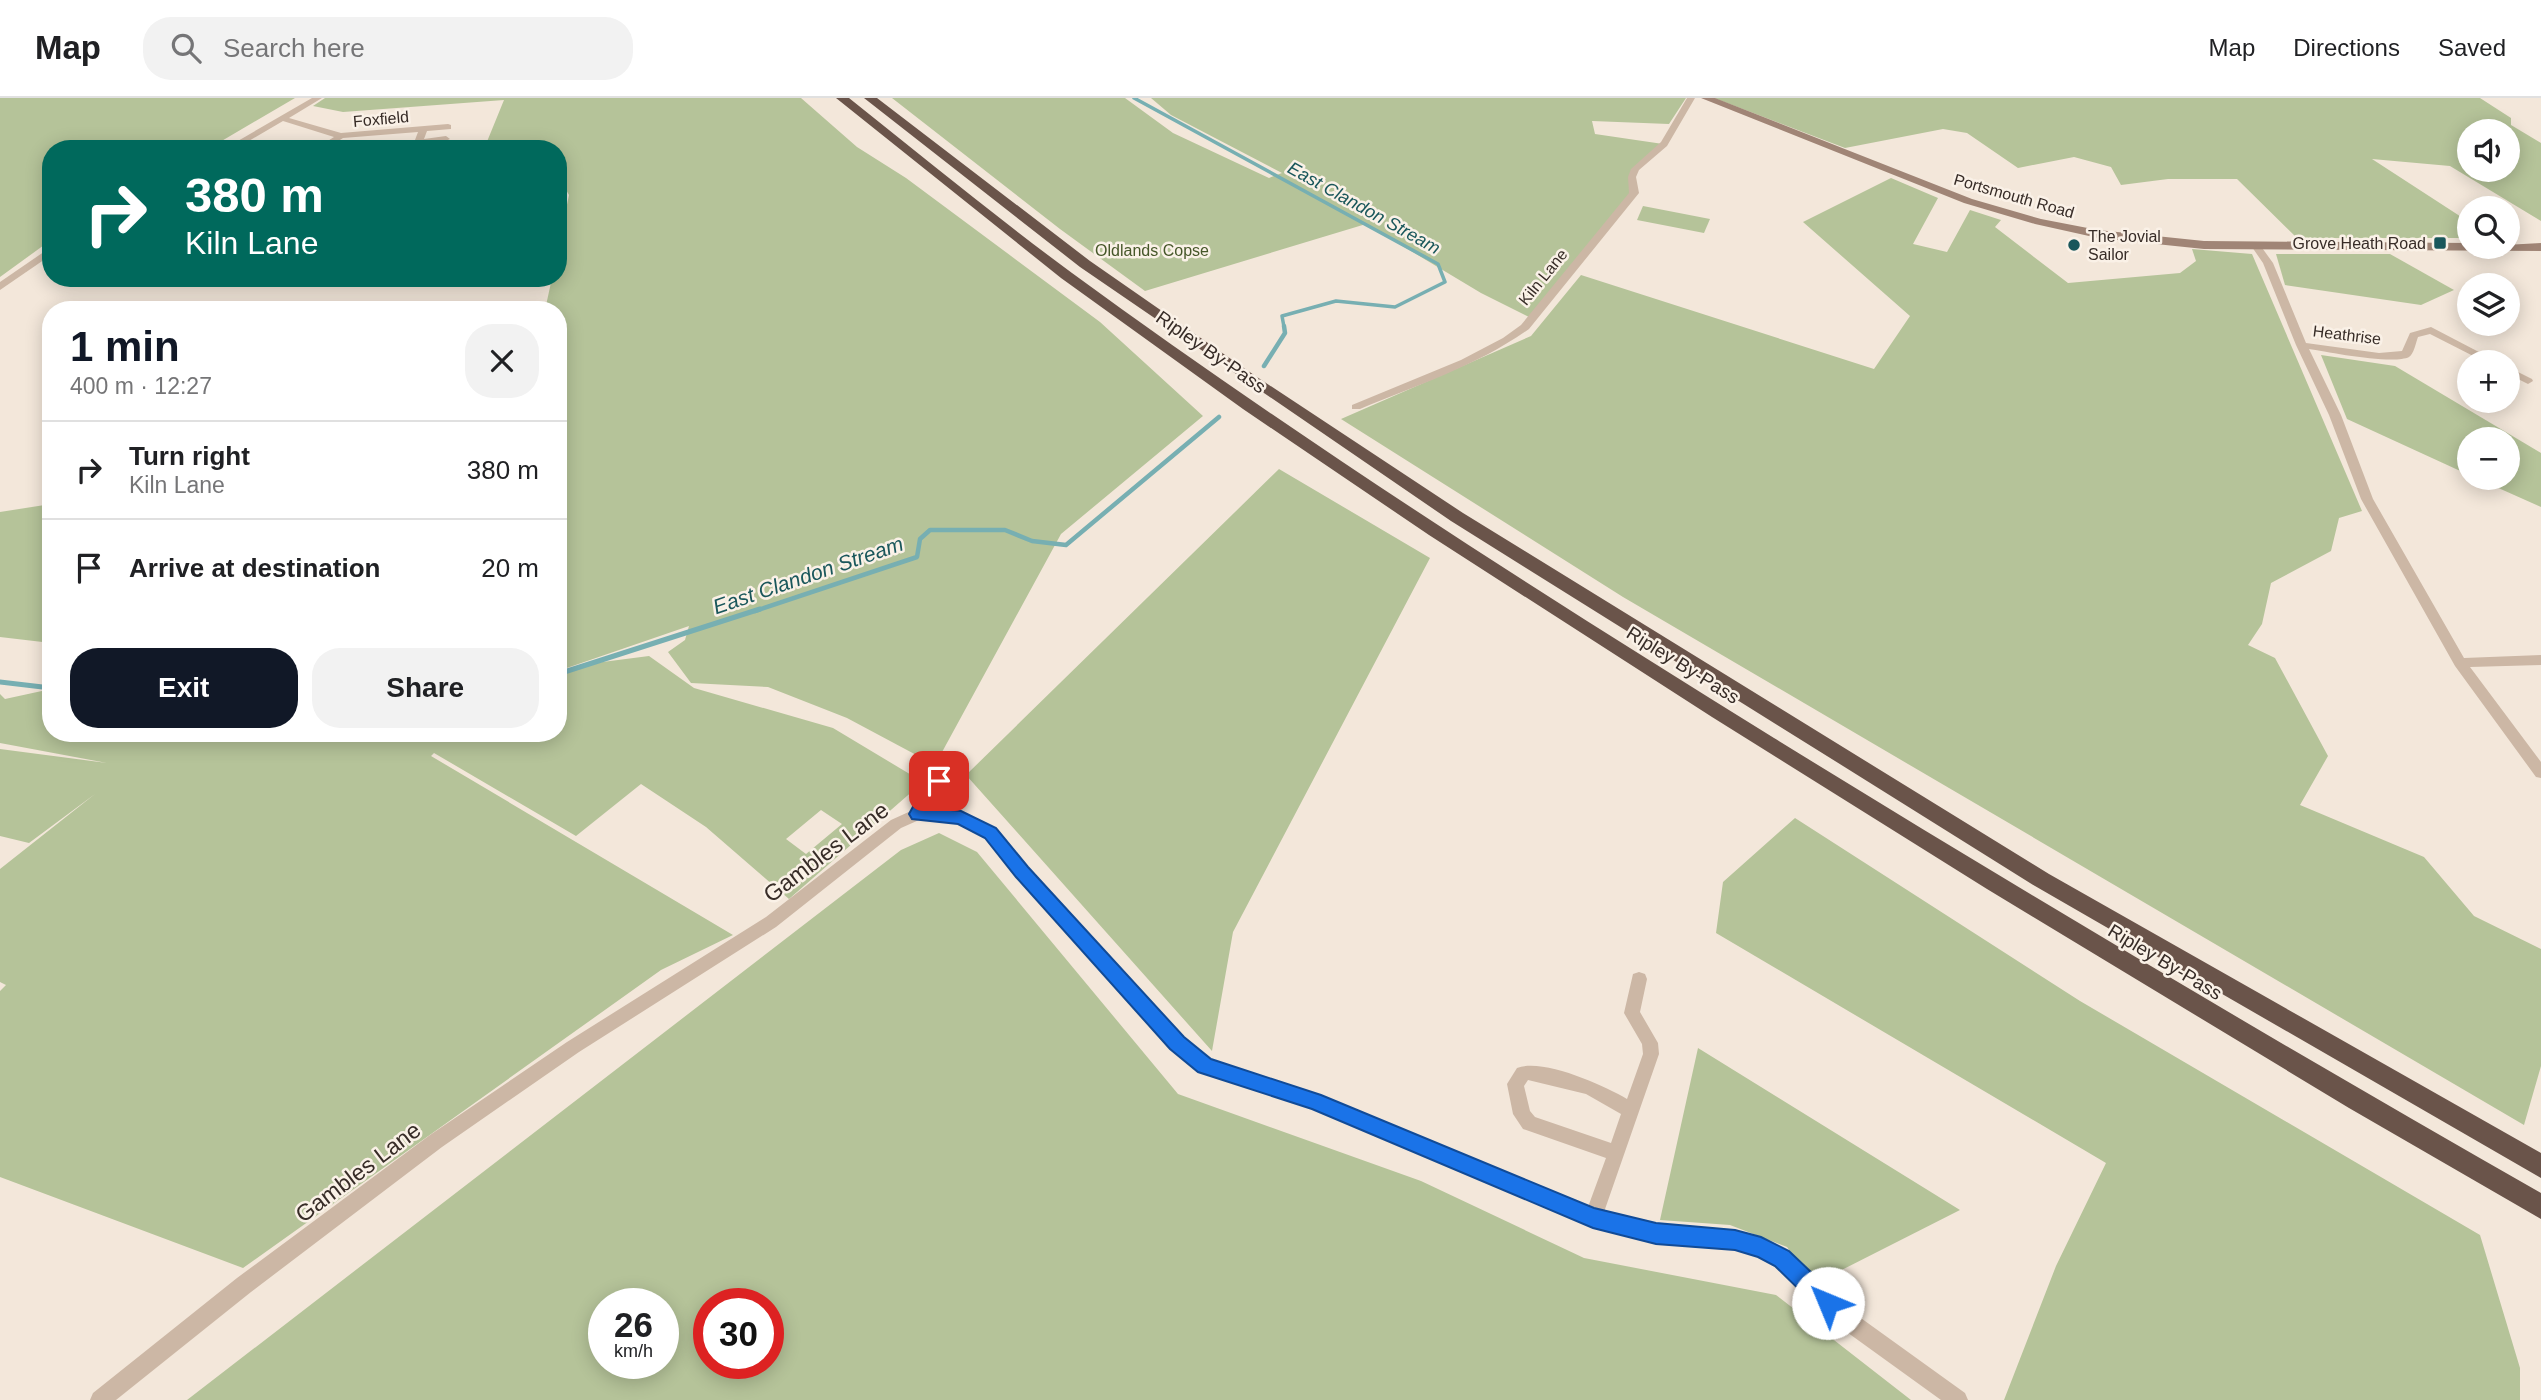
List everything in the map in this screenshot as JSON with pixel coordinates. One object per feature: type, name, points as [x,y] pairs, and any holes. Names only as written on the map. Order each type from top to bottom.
[{"type":"highway","name":"Ripley By-Pass","points":[[842,98],[1066,274],[1262,414],[1438,533],[1696,698],[2027,904],[2541,1207]]},
{"type":"highway","name":"Ripley By-Pass","points":[[870,98],[1084,264],[1457,517],[2042,880],[2541,1166]]},
{"type":"main road","name":"Portsmouth Road","points":[[1706,98],[1936,189],[2015,215],[2070,229],[2143,241],[2258,247],[2541,247]]},
{"type":"street","points":[[244,140],[318,98]]},
{"type":"street","name":"Kiln Lane","points":[[1356,407],[1460,363],[1512,338],[1525,327],[1634,193],[1632,177],[1635,169],[1664,144],[1691,98]]},
{"type":"street","name":"Foxfield","points":[[284,118],[341,136],[448,128]]},
{"type":"street","name":"Foxfield","points":[[419,140],[424,130]]},
{"type":"street","name":"Foxfield","points":[[334,140],[341,136]]},
{"type":"street","name":"Foxfield","points":[[437,140],[446,139]]},
{"type":"street","points":[[2258,247],[2268,263],[2301,345],[2335,415],[2367,499],[2460,663],[2541,773]]},
{"type":"street","points":[[0,287],[42,257]]},
{"type":"street","name":"Heathrise","points":[[2301,345],[2379,356],[2406,354],[2414,334],[2431,330],[2470,350]]},
{"type":"street","points":[[2520,377],[2528,381]]},
{"type":"street","points":[[2460,663],[2541,660]]},
{"type":"street","points":[[918,814],[932,787],[939,781]]},
{"type":"street","name":"Gambles Lane","points":[[100,1400],[244,1285],[436,1141],[596,1032],[771,922],[896,824],[918,814],[961,817],[990,833],[1177,1043],[1205,1066],[1315,1101],[1593,1218],[1656,1234],[1735,1240],[1761,1247],[1782,1258],[1851,1323],[1958,1400]]},
{"type":"street","points":[[1593,1218],[1651,1054],[1650,1043],[1632,1013],[1639,979]]},
{"type":"street","points":[[1616,1153],[1530,1123],[1522,1114],[1516,1084],[1523,1073],[1528,1072],[1590,1087],[1631,1110]]},
{"type":"green space","points":[[0,98],[295,98],[223,140],[42,140],[42,247],[0,277]]},
{"type":"green space","points":[[325,98],[801,98],[857,147],[906,178],[1100,322],[1203,416],[1061,534],[935,765],[847,718],[768,687],[691,683],[668,652],[685,640],[689,626],[567,668],[567,301],[547,301],[550,287],[567,287],[567,140],[488,140],[504,100],[343,112],[313,106]]},
{"type":"green space","name":"Oldlands Copse","points":[[892,98],[1125,98],[1173,133],[1269,178],[1282,173],[1171,115],[1151,98],[1686,98],[1669,124],[1592,121],[1595,134],[1663,144],[1634,169],[1632,193],[1529,317],[1481,293],[1366,224],[1145,291],[1060,229]]},
{"type":"green space","points":[[1714,98],[2480,98],[2511,118],[2457,119],[2457,170],[2450,166],[2372,159],[2457,214],[2457,238],[2297,238],[2237,179],[2168,179],[2121,185],[2111,167],[2074,157],[2018,168],[1967,133],[1943,129],[1845,148]]},
{"type":"green space","points":[[2520,130],[2541,143],[2541,221],[2520,208],[2520,196],[2500,196],[2476,182],[2520,182]]},
{"type":"green space","points":[[1891,178],[1938,198],[1913,244],[1947,252],[1970,210],[2001,220],[1995,227],[2068,283],[2180,273],[2196,261],[2192,249],[2252,254],[2362,511],[2339,518],[2331,551],[2271,583],[2262,624],[2248,645],[2275,658],[2328,756],[2300,805],[2424,857],[2474,916],[2541,949],[2541,1066],[2524,1125],[1623,597],[1341,419],[1531,336],[1581,275],[1874,369],[1910,316],[1803,222]]},
{"type":"green space","points":[[1643,206],[1710,219],[1704,233],[1637,220]]},
{"type":"green space","points":[[2276,254],[2390,254],[2454,290],[2421,305],[2285,285]]},
{"type":"green space","points":[[2321,355],[2395,366],[2457,403],[2457,413],[2474,413],[2497,427],[2457,427],[2457,469],[2347,419]]},
{"type":"green space","points":[[2520,440],[2541,453],[2541,507],[2503,490],[2520,490]]},
{"type":"green space","points":[[1279,469],[1430,558],[1233,932],[1212,1051],[966,775]]},
{"type":"green space","points":[[42,505],[42,642],[0,637],[0,512]]},
{"type":"green space","points":[[649,656],[694,688],[833,728],[923,782],[789,899],[706,827],[641,784],[576,836],[434,753],[431,756],[733,935],[661,970],[243,1268],[0,1177],[0,991],[6,985],[0,982],[0,869],[95,794],[29,843],[0,836],[0,749],[107,763],[0,743],[0,694],[5,699],[42,691],[42,742],[567,742],[567,670],[587,664]],"holes":[[[821,810],[842,824],[806,854],[786,839]]]},
{"type":"green space","points":[[1795,818],[2080,1001],[2480,1235],[2520,1368],[2520,1400],[2004,1400],[2056,1266],[2106,1163],[1716,933],[1723,882]]},
{"type":"green space","points":[[939,833],[977,852],[1178,1094],[1421,1181],[1584,1258],[1776,1295],[1911,1400],[187,1400],[901,850]]},
{"type":"green space","points":[[1698,1048],[1960,1210],[1814,1284],[1787,1247],[1730,1225],[1660,1220]]},
{"type":"waterway","name":"East Clandon Stream","points":[[1134,98],[1438,264],[1445,282],[1395,307],[1336,301],[1282,316],[1284,327]]},
{"type":"waterway","name":"East Clandon Stream","points":[[1264,366],[1285,333],[1284,326]]},
{"type":"waterway","name":"East Clandon Stream","points":[[755,611],[917,557],[920,539],[930,530],[1005,530],[1032,541],[1066,545],[1219,417]]},
{"type":"waterway","name":"East Clandon Stream","points":[[567,671],[760,609]]},
{"type":"waterway","name":"East Clandon Stream","points":[[0,682],[42,687]]},
{"type":"place","name":"Grove Heath Road","points":[[2440,243]]},
{"type":"place","name":"The Jovial Sailor","points":[[2074,245]]},
{"type":"route","points":[[939,781],[932,787],[918,814],[961,817],[990,833],[1177,1043],[1205,1066],[1315,1101],[1593,1218],[1656,1234],[1735,1240],[1761,1247],[1782,1258],[1828,1303]]}]
